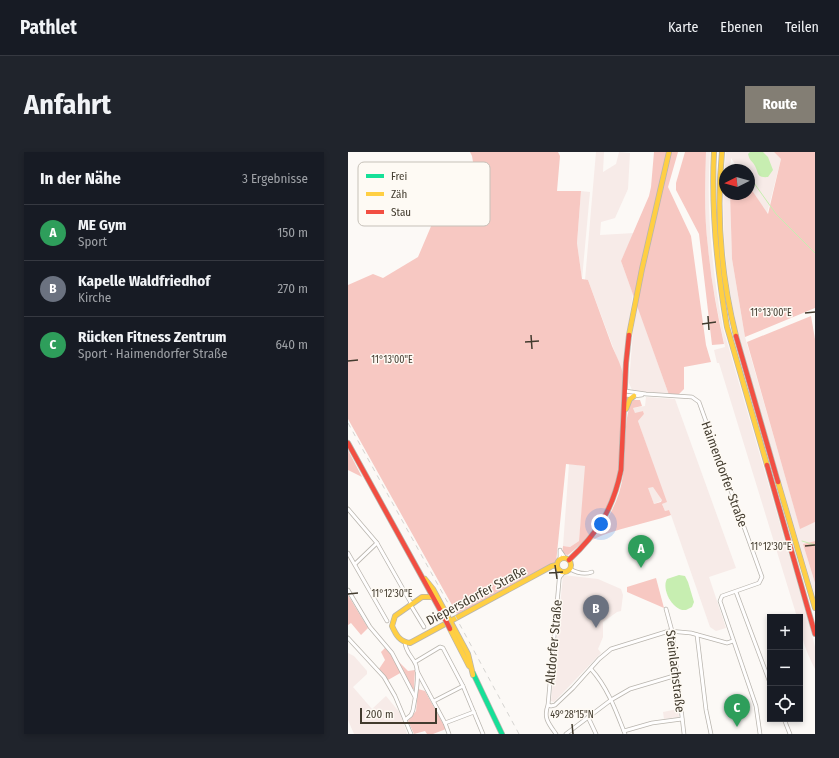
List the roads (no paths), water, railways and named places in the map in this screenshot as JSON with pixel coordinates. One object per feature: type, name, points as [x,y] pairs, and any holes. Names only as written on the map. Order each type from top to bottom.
[{"type":"main road","points":[[560,569],[560,560],[567,559],[579,551],[600,526],[615,499],[621,470],[628,342],[633,313],[669,152]]},
{"type":"main road","points":[[714,152],[714,237],[719,289],[727,327],[815,634]]},
{"type":"main road","points":[[722,152],[720,181],[720,225],[722,262],[729,308],[743,365],[815,608]]},
{"type":"main road","points":[[624,416],[628,403],[634,396]]},
{"type":"main road","points":[[348,443],[444,617],[502,734]]},
{"type":"main road","points":[[567,559],[571,564],[570,569]]},
{"type":"main road","name":"Diepersdorfer Straße","points":[[405,642],[410,643],[552,566],[560,569],[570,569]]},
{"type":"main road","points":[[419,572],[433,589],[451,621],[468,654],[473,675]]},
{"type":"main road","points":[[405,642],[398,638],[393,629],[392,623],[395,616],[422,597],[427,587]]},
{"type":"main road","points":[[422,597],[432,597]]},
{"type":"street","name":"Haimendorfer Straße","points":[[625,393],[634,396],[646,394]]},
{"type":"street","name":"Haimendorfer Straße","points":[[625,393],[692,397],[699,402],[762,577],[761,582],[722,596],[720,601],[732,640],[756,706],[760,734]]},
{"type":"street","points":[[348,509],[377,543],[424,626]]},
{"type":"street","points":[[355,564],[377,543]]},
{"type":"street","points":[[560,560],[560,550],[567,559]]},
{"type":"street","points":[[348,553],[387,621]]},
{"type":"street","name":"Altdorfer Straße","points":[[556,734],[546,719],[546,714],[560,569]]},
{"type":"street","points":[[570,569],[578,573],[586,574],[592,572]]},
{"type":"street","points":[[348,590],[370,627],[392,654],[415,697]]},
{"type":"street","points":[[736,592],[767,675]]},
{"type":"street","name":"Steinlachstraße","points":[[666,609],[672,631],[684,734]]},
{"type":"street","points":[[548,705],[555,705],[599,659],[611,649],[672,631],[697,635],[727,643],[732,640]]},
{"type":"street","points":[[697,635],[706,710],[711,734]]},
{"type":"street","points":[[348,638],[384,677],[395,696],[411,734]]},
{"type":"street","points":[[405,642],[405,649],[415,662],[417,671],[415,697],[411,714],[406,720]]},
{"type":"street","points":[[415,662],[442,646],[463,686],[483,734]]},
{"type":"street","points":[[591,669],[601,680],[612,700],[625,733],[652,723],[682,719]]},
{"type":"street","points":[[417,671],[434,701],[449,734]]},
{"type":"street","points":[[566,734],[612,700],[630,689],[677,675]]},
{"type":"street","points":[[434,701],[463,686]]},
{"type":"street","points":[[445,723],[474,712]]},
{"type":"street","points":[[588,718],[596,734]]},
{"type":"street","points":[[785,722],[790,734]]},
{"type":"waterway","points":[[755,184],[776,214],[815,253]]},
{"type":"waterway","points":[[802,541],[815,545]]},
{"type":"railway","points":[[348,423],[519,734]]},
{"type":"place","name":"ME Gym","points":[[641,568]]},
{"type":"place","name":"Kapelle Waldfriedhof","points":[[596,628]]},
{"type":"place","name":"Rücken Fitness Zentrum","points":[[737,727]]}]
